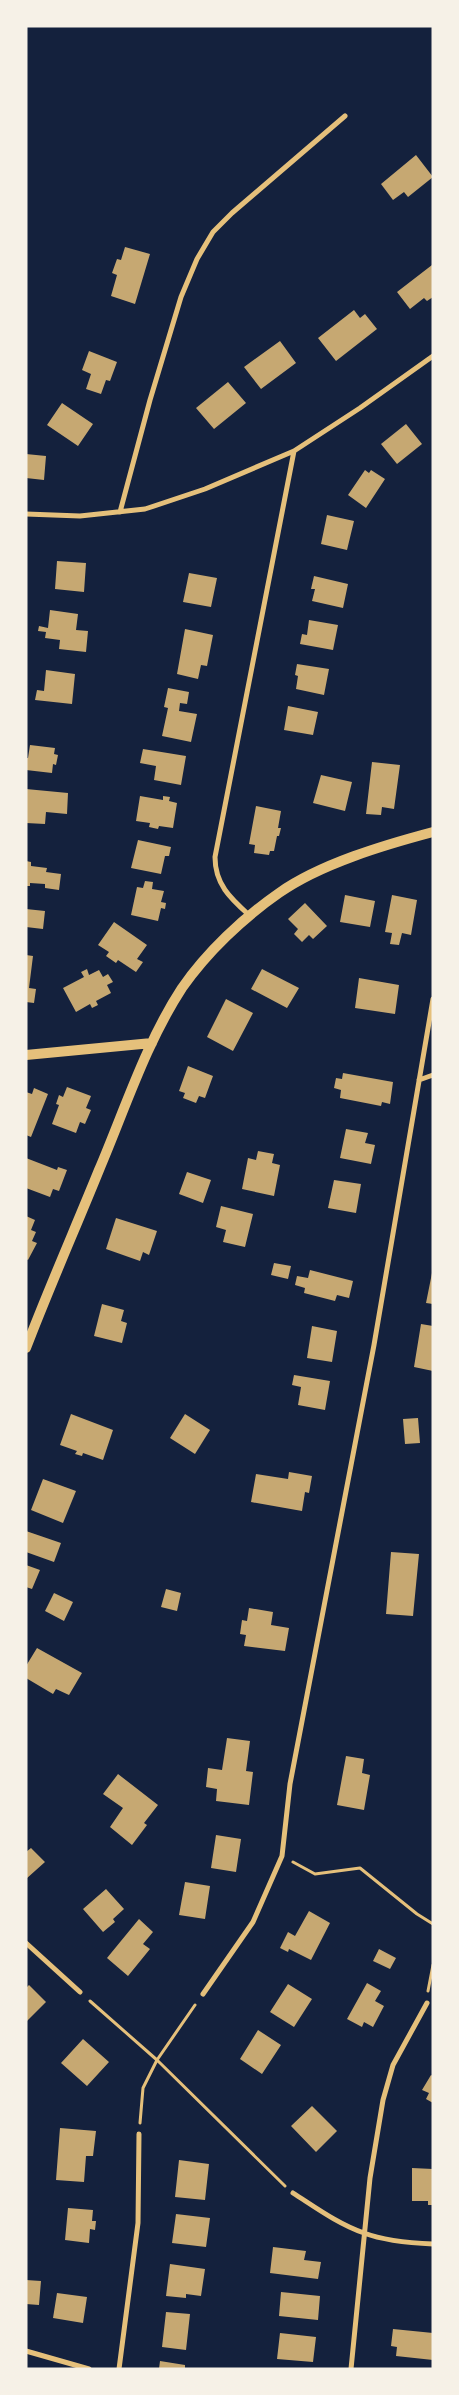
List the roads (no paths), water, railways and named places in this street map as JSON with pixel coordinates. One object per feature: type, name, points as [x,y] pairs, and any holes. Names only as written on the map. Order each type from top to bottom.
[{"type":"main road","points":[[26,1348],[30,1326],[152,1043],[182,988],[208,956],[250,916],[280,892],[313,874],[386,845],[433,832]]},
{"type":"main road","points":[[26,1055],[152,1043]]},
{"type":"street","points":[[120,512],[150,400],[181,297],[197,259],[213,232],[232,212],[345,116]]},
{"type":"street","points":[[26,514],[80,516],[145,510],[196,493],[294,451],[360,408],[433,356]]},
{"type":"street","points":[[250,916],[222,889],[215,870],[214,857],[294,451]]},
{"type":"street","points":[[203,1994],[253,1922],[282,1856],[290,1784],[374,1345],[433,999]]},
{"type":"street","points":[[419,1080],[433,1075]]},
{"type":"street","points":[[26,1943],[80,1992]]},
{"type":"street","points":[[351,2369],[375,2139],[393,2064],[427,2003]]},
{"type":"street","points":[[119,2369],[138,2223],[139,2134]]},
{"type":"street","points":[[292,2193],[331,2217],[364,2234],[394,2240],[433,2244]]},
{"type":"street","points":[[26,2350],[89,2369]]}]
